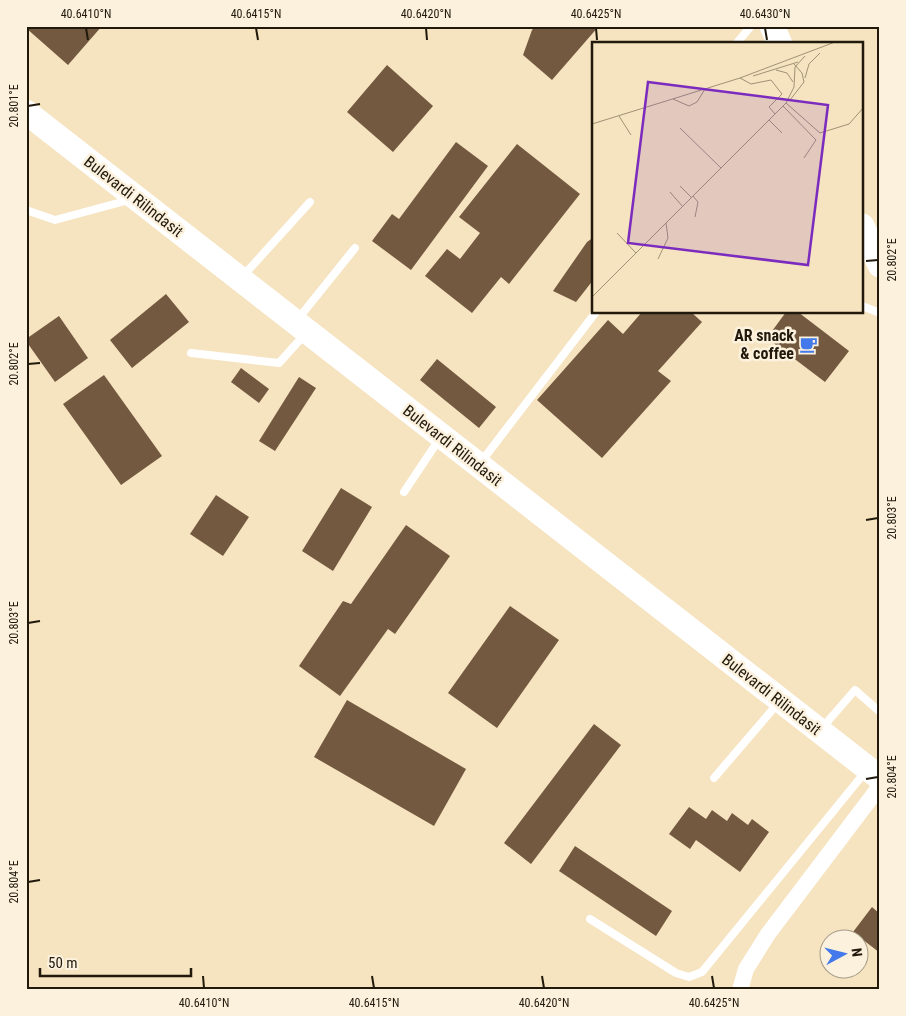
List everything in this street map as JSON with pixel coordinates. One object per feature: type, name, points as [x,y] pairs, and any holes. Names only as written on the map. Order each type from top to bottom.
[{"type":"main road","points":[[772,26],[779,42]]},
{"type":"main road","name":"Bulevardi Rilindasit","points":[[26,112],[820,731],[876,778]]},
{"type":"main road","points":[[864,230],[880,264]]},
{"type":"street","points":[[740,990],[746,969],[768,934],[876,778]]},
{"type":"lane","points":[[738,42],[751,26]]},
{"type":"lane","points":[[26,210],[55,220],[136,198]]},
{"type":"lane","points":[[240,279],[310,202]]},
{"type":"lane","points":[[191,353],[279,362],[355,248]]},
{"type":"lane","points":[[864,307],[880,313]]},
{"type":"lane","points":[[478,465],[594,314]]},
{"type":"lane","points":[[404,492],[441,436]]},
{"type":"lane","points":[[820,731],[855,690],[880,712]]},
{"type":"lane","points":[[714,778],[780,701]]},
{"type":"lane","points":[[590,919],[676,973],[689,977],[702,972],[876,778]]},
{"type":"building","points":[[26,26],[102,26],[68,65]]},
{"type":"building","points":[[536,26],[599,26],[552,80],[523,55],[532,30]]},
{"type":"building","points":[[387,65],[433,106],[393,152],[347,112]]},
{"type":"building","points":[[456,142],[488,166],[411,270],[372,241],[392,214],[399,219]]},
{"type":"building","points":[[517,144],[580,194],[509,284],[501,277],[472,313],[425,276],[447,249],[460,259],[480,233],[459,217]]},
{"type":"building","points":[[592,238],[592,282],[576,302],[553,291],[587,242]]},
{"type":"building","points":[[166,294],[189,322],[132,368],[110,340]]},
{"type":"building","points":[[640,314],[693,314],[702,322],[658,371],[671,381],[602,458],[537,400],[608,320],[623,334]]},
{"type":"building","name":"AR snack & coffee","points":[[785,314],[801,314],[849,351],[825,382],[767,338]]},
{"type":"building","points":[[59,316],[88,358],[55,382],[26,339]]},
{"type":"building","points":[[437,359],[496,407],[479,428],[420,380]]},
{"type":"building","points":[[241,368],[269,389],[259,403],[231,382]]},
{"type":"building","points":[[104,375],[162,456],[121,485],[63,404]]},
{"type":"building","points":[[299,377],[316,388],[275,451],[259,441]]},
{"type":"building","points":[[341,488],[372,507],[333,571],[302,551]]},
{"type":"building","points":[[216,495],[249,517],[223,556],[190,534]]},
{"type":"building","points":[[406,525],[450,556],[395,634],[388,629],[340,696],[299,666],[343,601],[351,604]]},
{"type":"building","points":[[510,606],[559,640],[497,728],[448,693]]},
{"type":"building","points":[[347,700],[466,769],[434,826],[314,757]]},
{"type":"building","points":[[594,724],[621,745],[531,864],[504,843]]},
{"type":"building","points":[[689,807],[706,819],[712,810],[727,821],[732,813],[748,825],[752,819],[769,832],[740,872],[696,840],[690,849],[669,834]]},
{"type":"building","points":[[575,846],[672,911],[656,936],[559,871]]},
{"type":"building","points":[[872,907],[880,914],[880,953],[868,944],[868,928],[856,928]]},
{"type":"place","name":"AR snack & coffee","points":[[808,344]]}]
